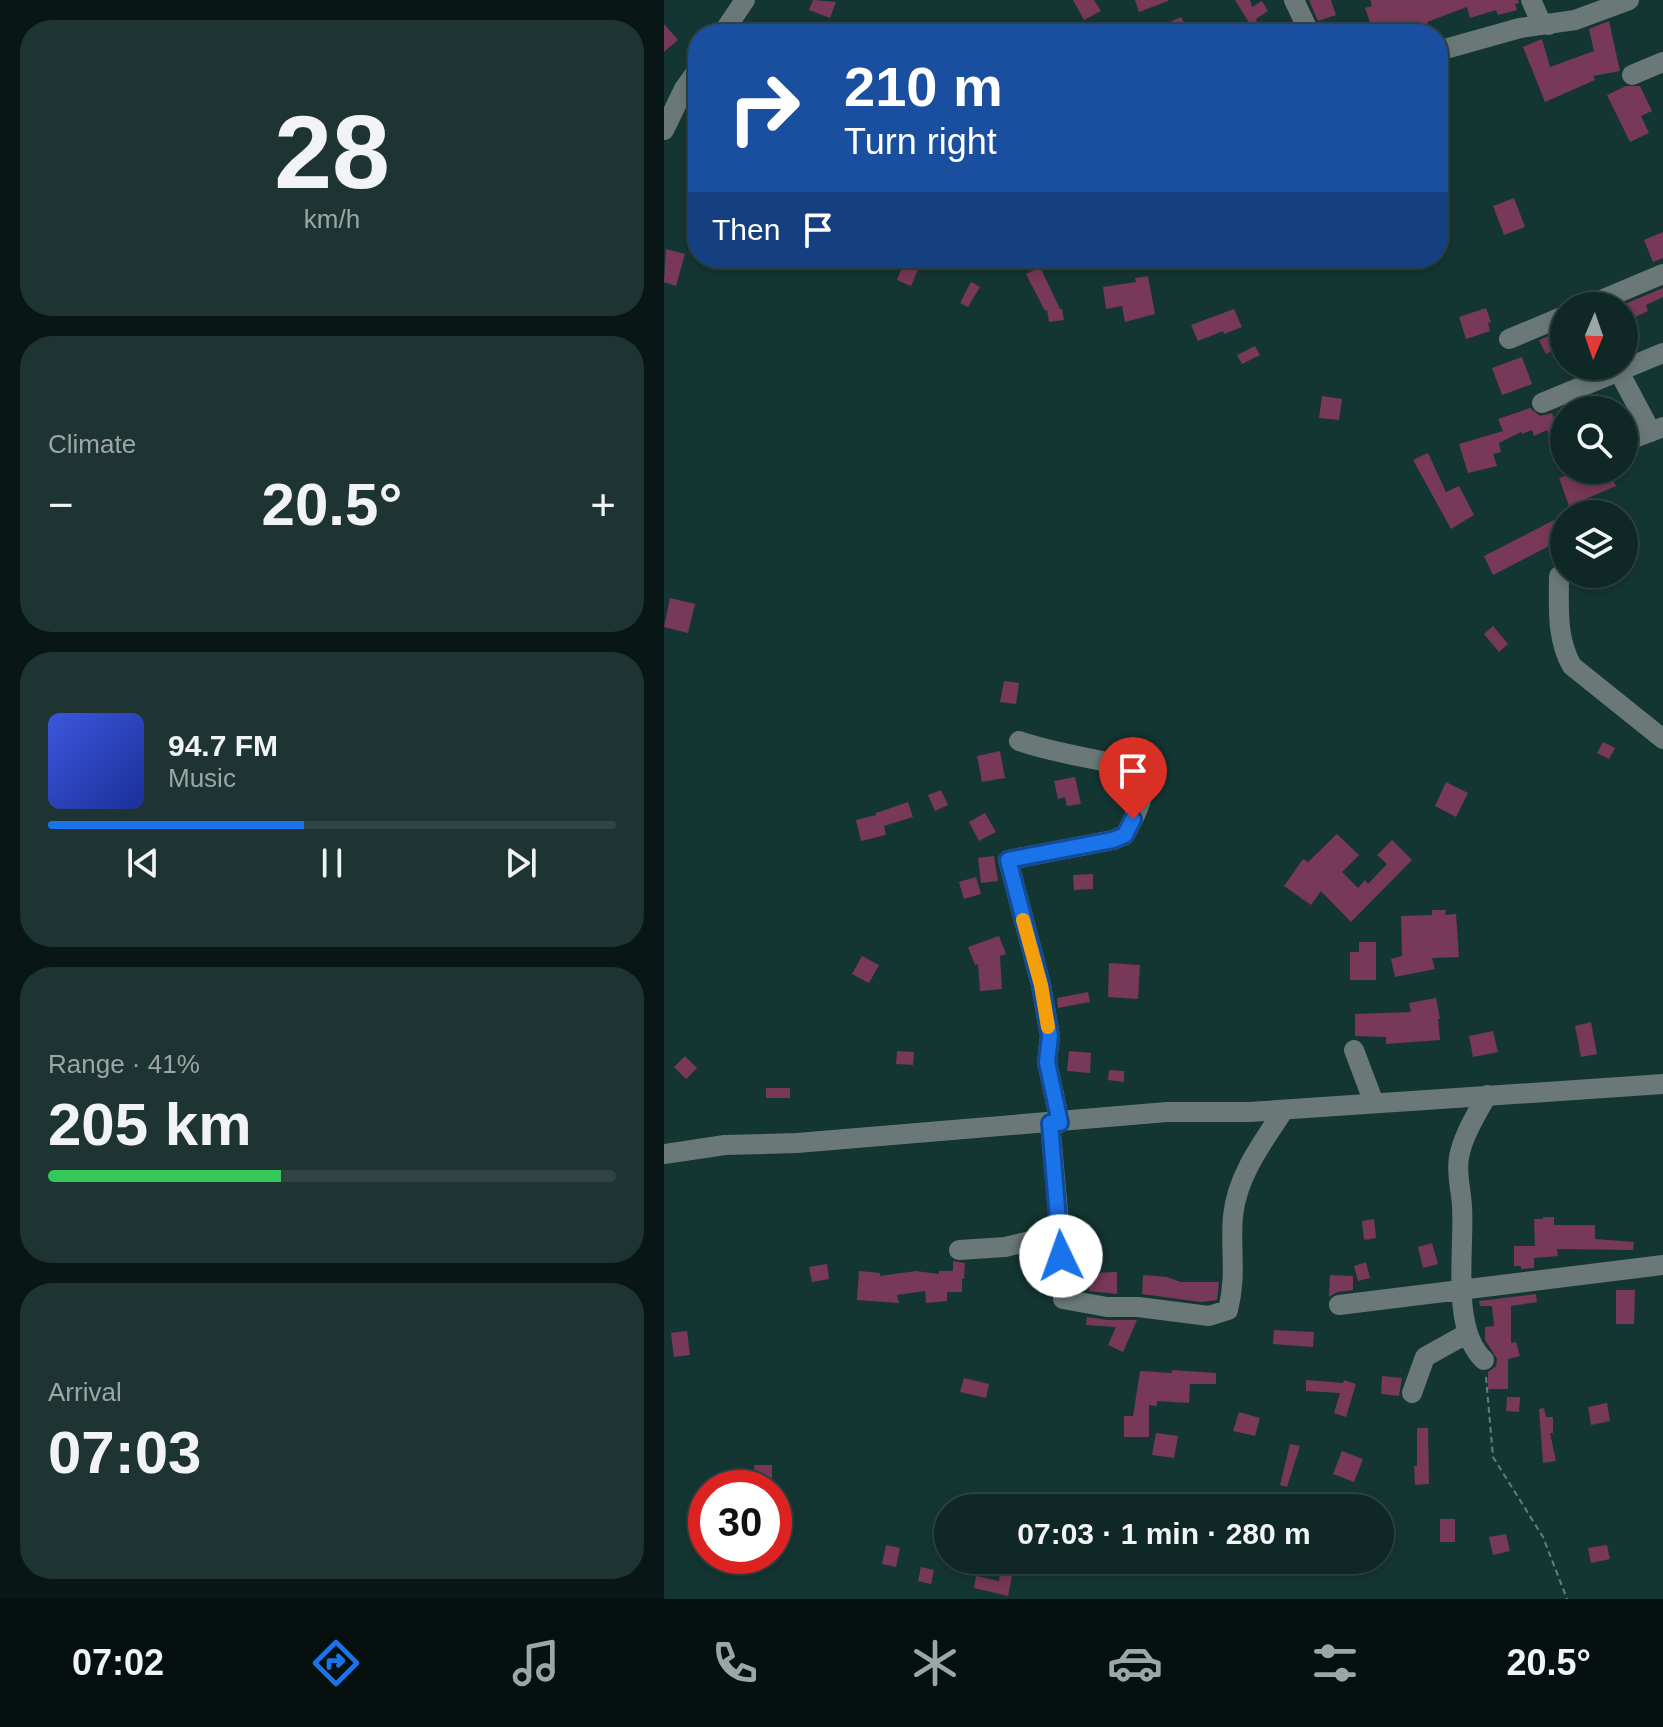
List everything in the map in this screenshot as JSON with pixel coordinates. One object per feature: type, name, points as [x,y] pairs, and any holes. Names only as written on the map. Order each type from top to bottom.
[{"type":"street","points":[[729,24],[745,0]]},
{"type":"street","points":[[1294,0],[1305,24]]},
{"type":"street","points":[[1531,0],[1540,20],[1549,25]]},
{"type":"street","points":[[1448,48],[1520,28],[1575,20],[1629,0]]},
{"type":"street","points":[[1632,75],[1663,62]]},
{"type":"street","points":[[664,130],[688,83]]},
{"type":"street","points":[[1620,292],[1663,274]]},
{"type":"street","points":[[1509,339],[1550,322]]},
{"type":"street","points":[[1638,361],[1663,353]]},
{"type":"street","points":[[1542,403],[1592,380]]},
{"type":"street","points":[[1626,380],[1657,430],[1638,437]]},
{"type":"street","points":[[1559,588],[1559,623],[1564,649],[1572,666],[1663,739]]},
{"type":"street","points":[[1019,741],[1046,751],[1107,760],[1139,770],[1144,783],[1143,798],[1125,835],[1008,860],[1041,985],[1050,1036],[1047,1062],[1055,1123],[1063,1299],[1107,1307],[1138,1307],[1209,1316],[1228,1310],[1234,1279],[1232,1221],[1235,1199],[1243,1175],[1284,1110]]},
{"type":"street","points":[[1354,1050],[1374,1103]]},
{"type":"street","points":[[664,1154],[725,1145],[797,1143],[1167,1112],[1284,1110],[1663,1084]]},
{"type":"street","points":[[1484,1360],[1474,1350],[1468,1333],[1463,1291],[1462,1205],[1458,1183],[1459,1155],[1487,1095]]},
{"type":"street","points":[[959,1250],[1005,1247],[1060,1234]]},
{"type":"street","points":[[1339,1305],[1663,1265]]},
{"type":"street","points":[[1412,1393],[1425,1357],[1468,1333]]},
{"type":"path","points":[[1484,1360],[1493,1457],[1543,1537],[1567,1599]]},
{"type":"building","points":[[813,0],[836,2],[830,18],[809,10]]},
{"type":"building","points":[[1073,0],[1094,0],[1101,11],[1084,20]]},
{"type":"building","points":[[1135,0],[1168,0],[1168,1],[1139,12]]},
{"type":"building","points":[[1235,0],[1250,0],[1252,7],[1262,1],[1268,11],[1256,19],[1257,24],[1250,24]]},
{"type":"building","points":[[1309,0],[1331,0],[1336,15],[1318,21]]},
{"type":"building","points":[[1370,0],[1518,0],[1519,3],[1515,4],[1517,10],[1498,15],[1496,10],[1470,18],[1467,7],[1428,24],[1371,24],[1365,8],[1372,6]]},
{"type":"building","points":[[1181,17],[1185,24],[1166,24]]},
{"type":"building","points":[[1609,21],[1620,71],[1593,76],[1595,80],[1545,102],[1523,47],[1542,39],[1550,67],[1594,51],[1589,29]]},
{"type":"building","points":[[664,24],[678,40],[664,52]]},
{"type":"building","points":[[1626,86],[1640,86],[1652,111],[1641,116],[1649,133],[1630,142],[1607,95]]},
{"type":"building","points":[[1514,198],[1525,227],[1504,235],[1493,206]]},
{"type":"building","points":[[1663,232],[1663,258],[1653,262],[1644,240]]},
{"type":"building","points":[[666,249],[685,254],[676,286],[664,282]]},
{"type":"building","points":[[902,268],[919,268],[911,286],[897,280]]},
{"type":"building","points":[[1040,268],[1062,309],[1064,320],[1049,322],[1047,310],[1026,274]]},
{"type":"building","points":[[1148,276],[1155,314],[1125,322],[1122,306],[1106,309],[1103,287],[1136,282],[1135,278]]},
{"type":"building","points":[[971,282],[980,287],[968,307],[960,303]]},
{"type":"building","points":[[1663,288],[1663,297],[1646,305],[1648,311],[1638,316],[1638,298]]},
{"type":"building","points":[[1486,308],[1491,322],[1488,323],[1490,331],[1466,339],[1459,317]]},
{"type":"building","points":[[1234,309],[1242,327],[1198,341],[1191,325]]},
{"type":"building","points":[[1550,336],[1550,352],[1546,354],[1539,340]]},
{"type":"building","points":[[1255,346],[1260,355],[1242,364],[1237,355]]},
{"type":"building","points":[[1522,357],[1532,384],[1502,395],[1492,368]]},
{"type":"building","points":[[1322,396],[1342,399],[1339,420],[1319,418]]},
{"type":"building","points":[[1530,408],[1540,416],[1550,414],[1550,437],[1547,430],[1534,436],[1532,430],[1521,432],[1499,443],[1501,452],[1493,454],[1497,466],[1468,473],[1459,444],[1503,431],[1498,419]]},
{"type":"building","points":[[1428,453],[1446,492],[1459,486],[1474,515],[1451,529],[1413,460]]},
{"type":"building","points":[[1561,484],[1616,486],[1583,500],[1567,500]]},
{"type":"building","points":[[1550,522],[1550,546],[1493,575],[1484,556]]},
{"type":"building","points":[[670,598],[695,604],[688,633],[664,627]]},
{"type":"building","points":[[1493,626],[1508,644],[1499,652],[1484,634]]},
{"type":"building","points":[[1004,681],[1019,683],[1016,704],[1000,702]]},
{"type":"building","points":[[1603,742],[1615,748],[1609,759],[1597,753]]},
{"type":"building","points":[[1000,751],[1005,778],[982,782],[977,756]]},
{"type":"building","points":[[1075,777],[1081,804],[1067,806],[1065,797],[1058,799],[1054,781]]},
{"type":"building","points":[[1446,782],[1468,793],[1456,817],[1435,806]]},
{"type":"building","points":[[941,790],[948,805],[935,811],[928,795]]},
{"type":"building","points":[[908,802],[913,817],[884,826],[886,835],[861,841],[856,820]]},
{"type":"building","points":[[985,813],[996,832],[979,841],[969,822]]},
{"type":"building","points":[[1337,834],[1359,855],[1342,872],[1358,888],[1365,880],[1368,884],[1387,864],[1377,855],[1392,840],[1412,860],[1351,922],[1321,891],[1311,905],[1284,886],[1303,859],[1308,862]]},
{"type":"building","points":[[994,856],[998,881],[981,883],[978,858]]},
{"type":"building","points":[[1093,874],[1093,889],[1074,890],[1073,875]]},
{"type":"building","points":[[976,877],[981,894],[964,899],[959,882]]},
{"type":"building","points":[[1432,910],[1446,910],[1445,915],[1456,914],[1459,957],[1432,958],[1435,969],[1395,977],[1391,959],[1402,956],[1401,916],[1432,915]]},
{"type":"building","points":[[999,936],[1006,954],[1000,956],[1002,989],[980,991],[978,964],[975,965],[968,947]]},
{"type":"building","points":[[1359,942],[1376,942],[1376,980],[1350,980],[1350,952],[1359,952]]},
{"type":"building","points":[[862,956],[879,965],[869,983],[852,974]]},
{"type":"building","points":[[1109,963],[1140,965],[1138,999],[1108,997]]},
{"type":"building","points":[[1088,992],[1090,1002],[1058,1008],[1057,998]]},
{"type":"building","points":[[1436,998],[1440,1040],[1386,1044],[1386,1037],[1355,1036],[1355,1014],[1411,1012],[1409,1003]]},
{"type":"building","points":[[1591,1022],[1597,1054],[1581,1057],[1575,1026]]},
{"type":"building","points":[[1493,1031],[1498,1052],[1473,1057],[1469,1036]]},
{"type":"building","points":[[897,1051],[914,1052],[913,1065],[896,1064]]},
{"type":"building","points":[[1069,1051],[1091,1053],[1090,1073],[1067,1071]]},
{"type":"building","points":[[685,1056],[697,1068],[686,1079],[674,1067]]},
{"type":"building","points":[[1109,1070],[1124,1071],[1124,1082],[1108,1080]]},
{"type":"building","points":[[766,1088],[790,1088],[790,1098],[766,1098]]},
{"type":"building","points":[[1554,1217],[1554,1225],[1595,1225],[1595,1239],[1634,1242],[1633,1250],[1557,1249],[1558,1256],[1534,1258],[1534,1268],[1514,1266],[1514,1246],[1535,1246],[1534,1219]]},
{"type":"building","points":[[1374,1219],[1376,1238],[1364,1240],[1362,1221]]},
{"type":"building","points":[[1432,1243],[1438,1264],[1423,1268],[1418,1247]]},
{"type":"building","points":[[953,1261],[965,1263],[964,1279],[962,1292],[947,1292],[947,1301],[926,1303],[925,1291],[897,1295],[899,1303],[857,1300],[859,1271],[880,1273],[880,1276],[916,1271],[939,1274],[939,1271],[953,1271]]},
{"type":"building","points":[[1366,1262],[1370,1278],[1358,1281],[1354,1266]]},
{"type":"building","points":[[827,1264],[829,1279],[812,1282],[809,1267]]},
{"type":"building","points":[[1117,1272],[1117,1294],[1089,1291],[1089,1273]]},
{"type":"building","points":[[1143,1275],[1167,1277],[1180,1282],[1219,1282],[1217,1300],[1201,1302],[1142,1294]]},
{"type":"building","points":[[1330,1275],[1353,1276],[1353,1290],[1337,1292],[1329,1297]]},
{"type":"building","points":[[1616,1290],[1635,1290],[1634,1324],[1616,1324]]},
{"type":"building","points":[[1536,1294],[1537,1302],[1511,1306],[1511,1343],[1516,1342],[1520,1356],[1508,1359],[1508,1389],[1488,1389],[1488,1372],[1496,1366],[1497,1359],[1485,1340],[1485,1327],[1494,1326],[1492,1306],[1480,1306],[1479,1301]]},
{"type":"building","points":[[1087,1317],[1137,1320],[1123,1352],[1108,1345],[1116,1327],[1086,1325]]},
{"type":"building","points":[[1274,1330],[1314,1332],[1313,1347],[1273,1344]]},
{"type":"building","points":[[687,1331],[690,1355],[674,1357],[671,1333]]},
{"type":"building","points":[[1172,1370],[1216,1373],[1216,1384],[1190,1384],[1189,1403],[1157,1401],[1157,1406],[1149,1405],[1149,1437],[1124,1437],[1124,1416],[1133,1416],[1140,1371],[1172,1373]]},
{"type":"building","points":[[1382,1376],[1402,1378],[1399,1396],[1381,1394]]},
{"type":"building","points":[[964,1378],[989,1384],[986,1398],[960,1392]]},
{"type":"building","points":[[1306,1380],[1343,1383],[1344,1380],[1356,1384],[1346,1417],[1334,1413],[1340,1393],[1306,1391]]},
{"type":"building","points":[[1507,1397],[1520,1397],[1519,1412],[1506,1411]]},
{"type":"building","points":[[1607,1403],[1610,1421],[1591,1425],[1588,1407]]},
{"type":"building","points":[[1544,1408],[1546,1417],[1553,1417],[1553,1433],[1550,1433],[1556,1461],[1543,1463],[1539,1409]]},
{"type":"building","points":[[1239,1412],[1260,1418],[1255,1436],[1233,1431]]},
{"type":"building","points":[[1417,1428],[1428,1428],[1429,1484],[1415,1485]]},
{"type":"building","points":[[1156,1433],[1178,1436],[1174,1458],[1152,1455]]},
{"type":"building","points":[[1290,1444],[1300,1446],[1287,1487],[1280,1485]]},
{"type":"building","points":[[1342,1451],[1363,1459],[1354,1482],[1333,1474]]},
{"type":"building","points":[[754,1465],[772,1465],[772,1470],[754,1470]]},
{"type":"building","points":[[1440,1519],[1455,1519],[1455,1542],[1440,1542]]},
{"type":"building","points":[[1506,1534],[1510,1551],[1493,1555],[1489,1537]]},
{"type":"building","points":[[886,1545],[900,1548],[896,1567],[882,1564]]},
{"type":"building","points":[[1607,1545],[1610,1559],[1591,1563],[1588,1548]]},
{"type":"building","points":[[921,1567],[934,1570],[931,1584],[918,1581]]},
{"type":"building","points":[[1000,1574],[1012,1576],[1008,1596],[974,1588],[976,1576],[999,1581]]},
{"type":"slow traffic","points":[[1023,920],[1041,985],[1048,1027]]},
{"type":"route","points":[[1061,1256],[1050,1123],[1060,1123],[1047,1062],[1050,1036],[1041,985],[1007,863],[1010,858],[1113,840],[1125,835],[1133,819]]}]
